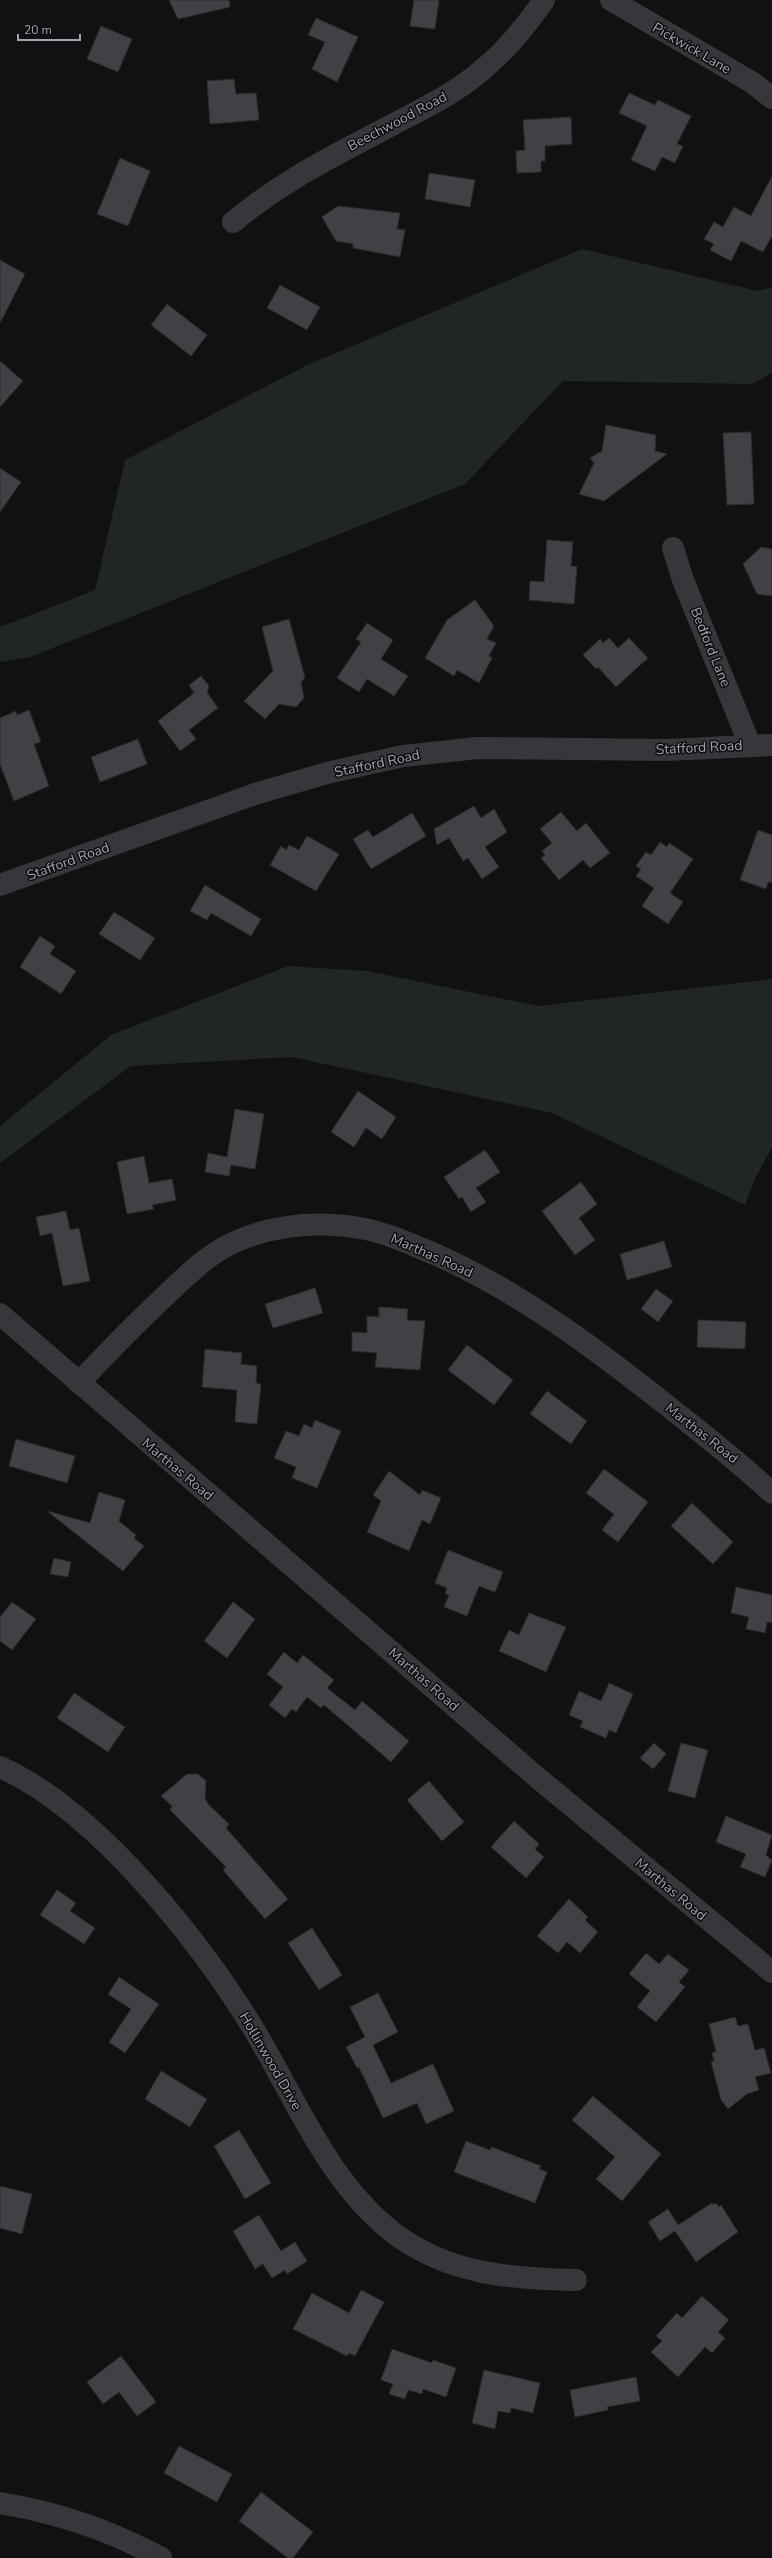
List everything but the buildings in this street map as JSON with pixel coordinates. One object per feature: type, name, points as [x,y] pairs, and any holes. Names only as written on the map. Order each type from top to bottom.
[{"type":"street","name":"Beechwood Road","points":[[233,222],[266,195],[294,176],[444,97],[482,71],[516,38],[544,0]]},
{"type":"street","name":"Pickwick Lane","points":[[611,0],[753,83],[772,98]]},
{"type":"street","name":"Bedford Lane","points":[[673,548],[683,580],[750,745]]},
{"type":"street","name":"Stafford Road","points":[[0,885],[255,794],[327,773],[403,756],[478,748],[666,750],[772,745]]},
{"type":"street","name":"Marthas Road","points":[[79,1383],[119,1340],[197,1266],[236,1242],[281,1227],[308,1224],[361,1228],[414,1245],[464,1268],[533,1308],[627,1374],[749,1471],[772,1493]]},
{"type":"street","name":"Marthas Road","points":[[0,1314],[539,1779],[772,1972]]},
{"type":"street","name":"Hollinwood Drive","points":[[0,1767],[40,1788],[79,1820],[149,1889],[189,1937],[253,2027],[335,2171],[373,2216],[417,2248],[464,2269],[493,2276],[523,2279],[576,2280]]},
{"type":"street","points":[[0,2503],[29,2507],[84,2522],[132,2543],[161,2558]]},
{"type":"shaded area","points":[[582,249],[758,291],[772,287],[772,373],[752,384],[563,381],[465,484],[30,657],[0,662],[0,627],[95,590],[125,460],[305,366]]},
{"type":"shaded area","points":[[288,966],[367,971],[538,1006],[772,979],[772,1147],[754,1181],[745,1205],[552,1113],[292,1057],[131,1066],[0,1163],[0,1126],[111,1035]]}]
